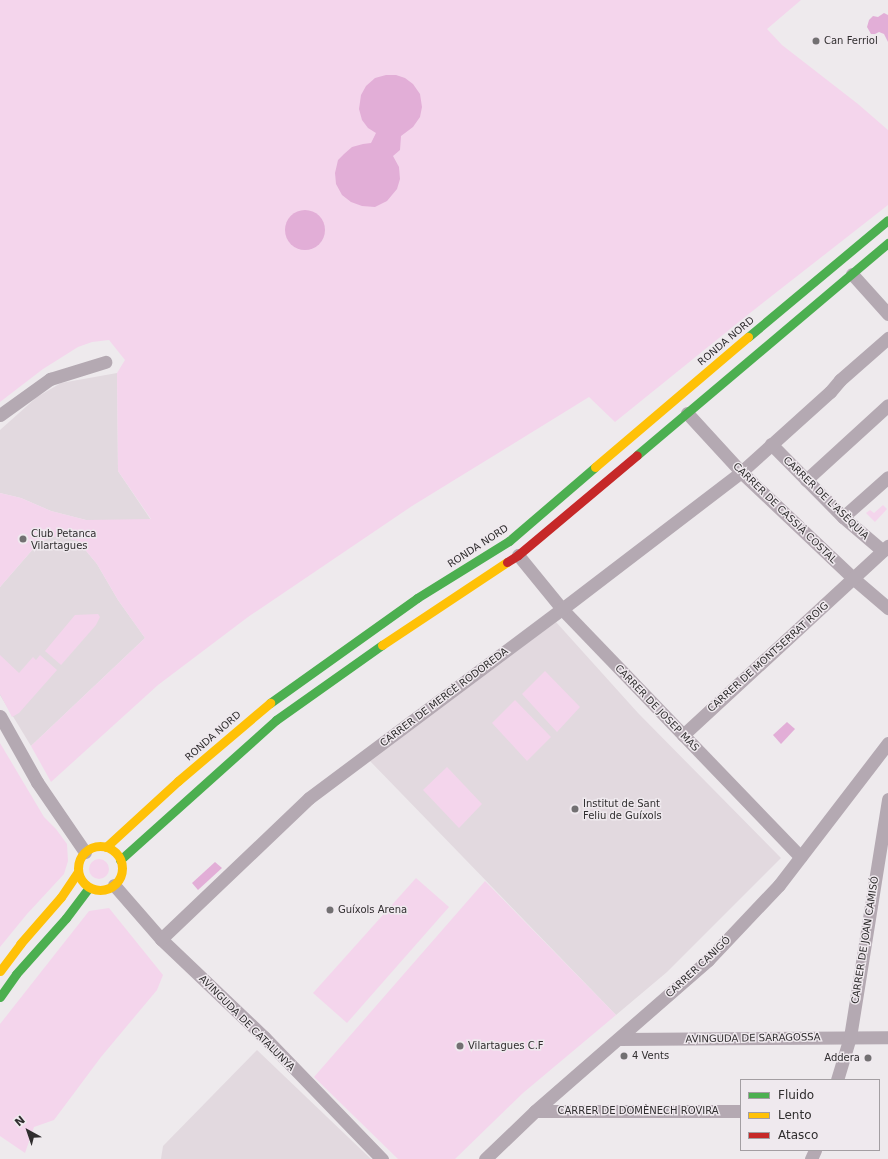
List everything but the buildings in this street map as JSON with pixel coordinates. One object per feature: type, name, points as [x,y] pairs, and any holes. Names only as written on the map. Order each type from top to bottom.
[{"type":"street","name":"RONDA NORD","points":[[106,847],[178,781],[258,712],[417,598],[509,541],[668,404],[888,220]]},
{"type":"street","points":[[120,860],[276,720],[422,617],[518,555],[779,333],[888,243]]},
{"type":"street","points":[[852,274],[888,314]]},
{"type":"street","name":"CARRER DE MERCÈ RODOREDA","points":[[161,939],[309,798],[562,609],[741,472],[830,392],[840,380],[888,338]]},
{"type":"street","points":[[0,415],[50,379],[105,362]]},
{"type":"street","points":[[806,480],[888,405]]},
{"type":"street","name":"CARRER DE CASSIÀ COSTAL","points":[[687,412],[741,472],[854,579],[888,608]]},
{"type":"street","name":"CARRER DE L'ASÈQUIA","points":[[771,444],[843,517],[886,549]]},
{"type":"street","points":[[843,517],[888,477]]},
{"type":"street","name":"CARRER DE MONTSERRAT ROIG","points":[[683,735],[886,549]]},
{"type":"street","name":"CARRER DE JOSEP MAS","points":[[518,555],[562,609],[801,857]]},
{"type":"street","points":[[0,716],[36,782],[85,852]]},
{"type":"street","name":"CARRER CANIGÓ","points":[[485,1159],[535,1111],[708,960],[779,885],[887,750]]},
{"type":"street","name":"CARRER DE JOAN CAMISÓ","points":[[837,1079],[850,1037],[882,874],[888,799]]},
{"type":"street","points":[[106,847],[117,854],[120,860],[121,873],[114,885],[102,890],[89,888],[84,884],[78,872],[78,864],[85,852],[92,848],[106,847]]},
{"type":"street","points":[[0,971],[20,944],[61,897],[78,872]]},
{"type":"street","name":"AVINGUDA DE CATALUNYA","points":[[114,885],[161,939],[264,1038],[382,1159]]},
{"type":"street","points":[[0,997],[16,974],[66,918],[89,888]]},
{"type":"street","name":"AVINGUDA DE SARAGOSSA","points":[[619,1039],[888,1037]]},
{"type":"street","name":"CARRER DE DOMÈNECH ROVIRA","points":[[535,1111],[740,1111]]},
{"type":"shaded area","points":[[0,0],[801,0],[767,29],[782,45],[858,104],[888,130],[888,205],[750,313],[615,422],[589,397],[412,506],[248,617],[158,685],[51,782],[31,746],[145,638],[118,600],[97,564],[78,541],[60,536],[48,538],[33,549],[0,587],[0,493],[21,498],[51,511],[86,520],[151,519],[118,471],[117,373],[125,360],[109,340],[92,342],[78,347],[43,369],[0,402]]},
{"type":"shaded area","points":[[884,13],[888,15],[888,42],[884,34],[879,32],[871,34],[867,27],[869,20],[873,16],[878,17]]},
{"type":"shaded area","points":[[386,75],[396,75],[405,78],[413,84],[420,94],[422,107],[420,117],[413,127],[401,136],[400,150],[393,156],[399,167],[400,179],[397,189],[387,201],[375,207],[362,206],[351,202],[342,195],[336,184],[335,173],[338,160],[352,147],[371,143],[376,133],[368,128],[362,120],[359,109],[361,95],[366,86],[375,78]]},
{"type":"shaded area","points":[[301,210],[309,210],[316,213],[322,219],[325,230],[322,241],[316,247],[309,250],[301,250],[294,247],[288,241],[285,234],[285,226],[288,219],[294,213]]},
{"type":"shaded area","points":[[117,373],[118,471],[151,520],[86,520],[51,511],[21,498],[0,493],[0,430],[37,397],[61,383]]},
{"type":"shaded area","points":[[883,505],[887,509],[875,522],[866,513],[870,510],[874,513]]},
{"type":"shaded area","points":[[60,536],[78,541],[97,564],[118,600],[145,638],[31,746],[0,695],[0,587],[33,549],[48,537]]},
{"type":"shaded area","points":[[98,614],[100,617],[96,625],[61,665],[45,651],[75,615]]},
{"type":"shaded area","name":"Institut de Sant Feliu de Guíxols","points":[[556,622],[638,713],[781,858],[667,972],[616,1015],[369,760]]},
{"type":"shaded area","points":[[0,655],[19,673],[33,657],[36,660],[40,655],[57,670],[19,713],[12,717],[0,694]]},
{"type":"shaded area","points":[[545,671],[580,707],[557,732],[522,694]]},
{"type":"shaded area","points":[[515,700],[551,737],[527,761],[492,723]]},
{"type":"shaded area","points":[[787,722],[795,729],[781,744],[773,735]]},
{"type":"shaded area","points":[[0,743],[44,817],[56,829],[67,844],[68,861],[64,874],[27,914],[0,947]]},
{"type":"shaded area","points":[[447,767],[482,804],[459,828],[423,790]]},
{"type":"shaded area","points":[[99,859],[106,862],[109,869],[106,876],[99,879],[92,876],[89,869],[92,862]]},
{"type":"shaded area","points":[[215,862],[222,868],[198,890],[192,883]]},
{"type":"shaded area","points":[[416,878],[449,907],[347,1023],[313,993]]},
{"type":"shaded area","name":"Vilartagues C.F","points":[[485,881],[616,1015],[523,1093],[455,1159],[398,1159],[314,1077]]},
{"type":"shaded area","points":[[109,908],[163,975],[157,990],[101,1057],[54,1120],[34,1127],[25,1153],[0,1136],[0,1024],[89,911]]},
{"type":"shaded area","points":[[257,1050],[371,1159],[161,1159],[163,1146]]},
{"type":"traffic: fast","points":[[748,337],[888,220]]},
{"type":"traffic: fast","points":[[637,455],[888,243]]},
{"type":"traffic: fast","points":[[270,703],[417,598],[509,541],[595,467]]},
{"type":"traffic: fast","points":[[120,860],[276,720],[382,645]]},
{"type":"traffic: fast","points":[[0,997],[16,974],[66,918],[89,888]]},
{"type":"traffic: slow","points":[[595,467],[748,337]]},
{"type":"traffic: slow","points":[[382,645],[507,562]]},
{"type":"traffic: slow","points":[[106,847],[178,781],[270,703]]},
{"type":"traffic: slow","points":[[100,846],[112,850],[118,856],[122,868],[118,880],[112,886],[100,890],[88,886],[82,880],[78,868],[82,856],[88,850],[100,846]]},
{"type":"traffic: slow","points":[[0,971],[20,944],[61,897],[78,872]]},
{"type":"traffic: jam","points":[[507,562],[518,555],[637,455]]},
{"type":"place","name":"Can Ferriol","points":[[816,41]]},
{"type":"place","name":"Club Petanca Vilartagues","points":[[23,539]]},
{"type":"place","name":"Institut de Sant Feliu de Guíxols","points":[[575,809]]},
{"type":"place","name":"Guíxols Arena","points":[[330,910]]},
{"type":"place","name":"Vilartagues C.F","points":[[460,1046]]},
{"type":"place","name":"4 Vents","points":[[624,1056]]},
{"type":"place","name":"Addera","points":[[868,1058]]}]
